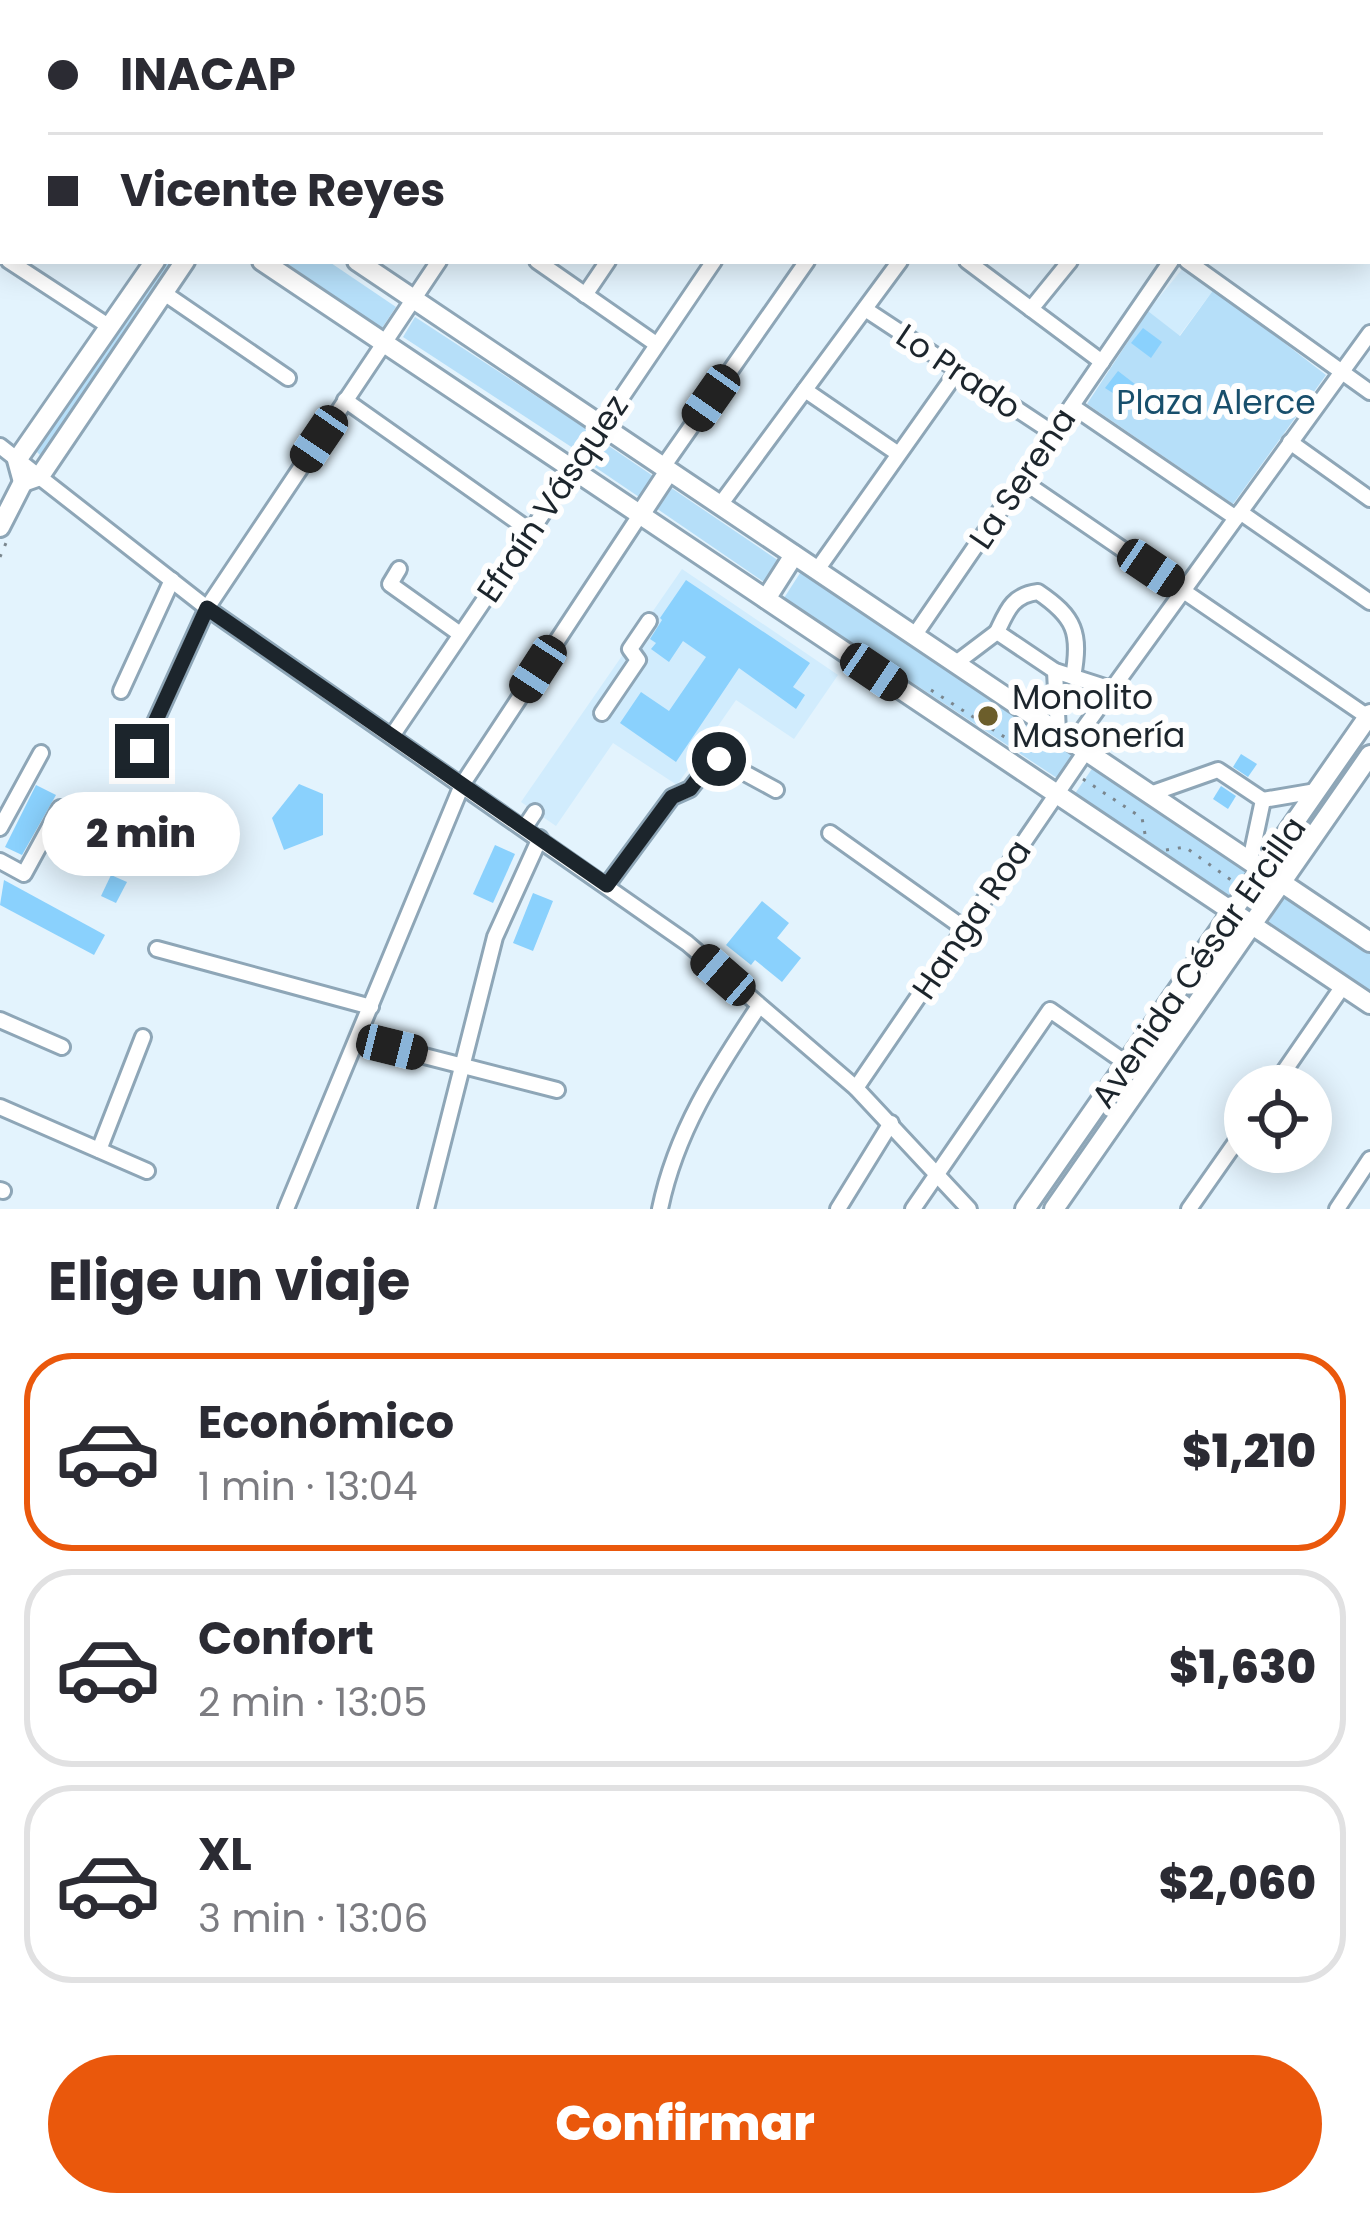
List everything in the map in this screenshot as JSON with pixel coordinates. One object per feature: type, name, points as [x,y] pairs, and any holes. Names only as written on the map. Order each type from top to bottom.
[{"type":"main road","points":[[31,479],[17,460],[153,264]]},
{"type":"main road","points":[[0,527],[183,264]]},
{"type":"main road","points":[[267,264],[1370,1004]]},
{"type":"main road","points":[[362,264],[1370,942]]},
{"type":"main road","points":[[110,327],[131,341]]},
{"type":"main road","points":[[640,514],[666,469]]},
{"type":"main road","points":[[766,598],[794,555]]},
{"type":"main road","name":"Avenida César Ercilla","points":[[1025,1209],[1233,912],[1256,865],[1369,715]]},
{"type":"main road","name":"Avenida César Ercilla","points":[[1054,1209],[1370,755]]},
{"type":"street","points":[[16,264],[110,327]]},
{"type":"street","points":[[142,751],[207,608],[437,264]]},
{"type":"street","points":[[541,264],[656,344]]},
{"type":"street","points":[[585,296],[606,264]]},
{"type":"street","name":"Efraín Vásquez","points":[[392,736],[712,264]]},
{"type":"street","points":[[666,469],[805,264]]},
{"type":"street","points":[[720,505],[898,264]]},
{"type":"street","points":[[971,264],[1102,362]]},
{"type":"street","points":[[1031,309],[1068,264]]},
{"type":"street","name":"La Serena","points":[[914,636],[1169,264]]},
{"type":"street","points":[[1191,264],[1370,392]]},
{"type":"street","points":[[164,293],[288,378]]},
{"type":"street","name":"Lo Prado","points":[[865,308],[1053,433]]},
{"type":"street","name":"Hanga Roa","points":[[856,1088],[1071,772],[1068,742],[1370,333]]},
{"type":"street","points":[[817,570],[957,372]]},
{"type":"street","points":[[805,390],[897,453]]},
{"type":"street","points":[[345,400],[529,530]]},
{"type":"street","points":[[1072,406],[1370,602]]},
{"type":"street","points":[[1290,442],[1370,499]]},
{"type":"street","points":[[0,446],[17,460]]},
{"type":"street","points":[[31,479],[207,608],[687,943],[856,1088],[969,1209]]},
{"type":"street","points":[[1021,480],[1369,715]]},
{"type":"street","points":[[286,1209],[462,785],[640,514]]},
{"type":"street","points":[[400,569],[390,584],[460,634]]},
{"type":"street","points":[[121,691],[172,580]]},
{"type":"street","points":[[956,663],[997,632],[1010,604],[1038,592],[1066,611],[1074,637],[1073,677]]},
{"type":"street","points":[[602,713],[638,660],[629,649],[649,621]]},
{"type":"street","points":[[997,632],[1054,671],[1111,689]]},
{"type":"street","points":[[1054,671],[1068,742]]},
{"type":"street","points":[[0,828],[41,753]]},
{"type":"street","points":[[607,885],[672,797],[690,789],[709,764],[719,759],[730,763],[776,790]]},
{"type":"street","points":[[1150,794],[1218,770],[1262,800],[1316,791]]},
{"type":"street","points":[[1256,865],[1262,800]]},
{"type":"street","points":[[0,861],[24,874],[60,808],[124,844]]},
{"type":"street","points":[[524,827],[535,812]]},
{"type":"street","points":[[830,833],[965,929]]},
{"type":"street","points":[[426,1209],[495,937],[540,838]]},
{"type":"street","points":[[157,949],[370,1007]]},
{"type":"street","points":[[1288,1065],[1343,986]]},
{"type":"street","points":[[660,1209],[679,1139],[692,1111],[759,1006]]},
{"type":"street","points":[[913,1209],[1050,1010],[1146,1077]]},
{"type":"street","points":[[0,1020],[62,1047]]},
{"type":"street","points":[[99,1150],[143,1036]]},
{"type":"street","points":[[358,1039],[557,1090]]},
{"type":"street","points":[[0,1106],[147,1171]]},
{"type":"street","points":[[838,1209],[891,1124]]},
{"type":"street","points":[[1337,1209],[1370,1159]]},
{"type":"street","points":[[1190,1209],[1224,1160]]},
{"type":"path","points":[[918,681],[1017,745],[1068,742]]},
{"type":"path","points":[[1071,772],[1142,818],[1149,841]]},
{"type":"path","points":[[1162,850],[1185,847],[1246,892]]},
{"type":"shaded area","points":[[1184,267],[1214,289],[1179,336],[1148,311]]},
{"type":"shaded area","points":[[682,569],[838,675],[794,739],[736,700],[677,785],[613,743],[556,826],[521,802]]},
{"type":"green space","points":[[163,264],[174,264],[42,457],[34,449]]},
{"type":"green space","points":[[287,264],[332,264],[396,307],[382,328]]},
{"type":"green space","name":"Plaza Alerce","points":[[1214,289],[1326,375],[1233,504],[1087,404],[1148,311],[1180,336]]},
{"type":"green space","points":[[415,317],[588,430],[576,450],[403,337]]},
{"type":"green space","points":[[603,442],[656,478],[642,499],[589,463]]},
{"type":"green space","points":[[667,485],[779,561],[764,582],[653,506]]},
{"type":"green space","points":[[802,570],[1076,751],[1057,778],[784,598]]},
{"type":"green space","points":[[1096,763],[1253,868],[1232,900],[1074,795]]},
{"type":"green space","points":[[1285,896],[1370,952],[1370,994],[1266,926]]},
{"type":"building","points":[[1143,328],[1162,342],[1151,358],[1131,343]]},
{"type":"building","points":[[1118,371],[1157,401],[1150,411],[1143,406],[1141,411],[1105,388]]},
{"type":"building","points":[[686,580],[810,663],[793,687],[805,695],[796,709],[739,668],[676,762],[620,723],[641,692],[669,711],[706,657],[683,641],[669,662],[651,649],[656,643],[650,639],[660,618]]},
{"type":"building","points":[[1241,754],[1257,764],[1248,777],[1233,767]]},
{"type":"building","points":[[299,784],[323,794],[323,835],[284,850],[272,818]]},
{"type":"building","points":[[36,785],[56,795],[22,855],[5,847]]},
{"type":"building","points":[[1221,786],[1236,796],[1228,809],[1213,799]]},
{"type":"building","points":[[63,826],[116,853],[105,874],[52,847]]},
{"type":"building","points":[[495,845],[515,854],[493,903],[473,894]]},
{"type":"building","points":[[111,875],[127,882],[116,903],[101,896]]},
{"type":"building","points":[[4,880],[105,935],[94,955],[0,905]]},
{"type":"building","points":[[533,893],[553,901],[533,951],[513,943]]},
{"type":"building","points":[[762,901],[789,923],[777,938],[801,958],[782,982],[726,945]]},
{"type":"place","name":"Monolito Masonería","points":[[988,716]]},
{"type":"route","points":[[142,751],[207,608],[607,885],[672,797],[690,789],[709,764],[719,759]]}]
